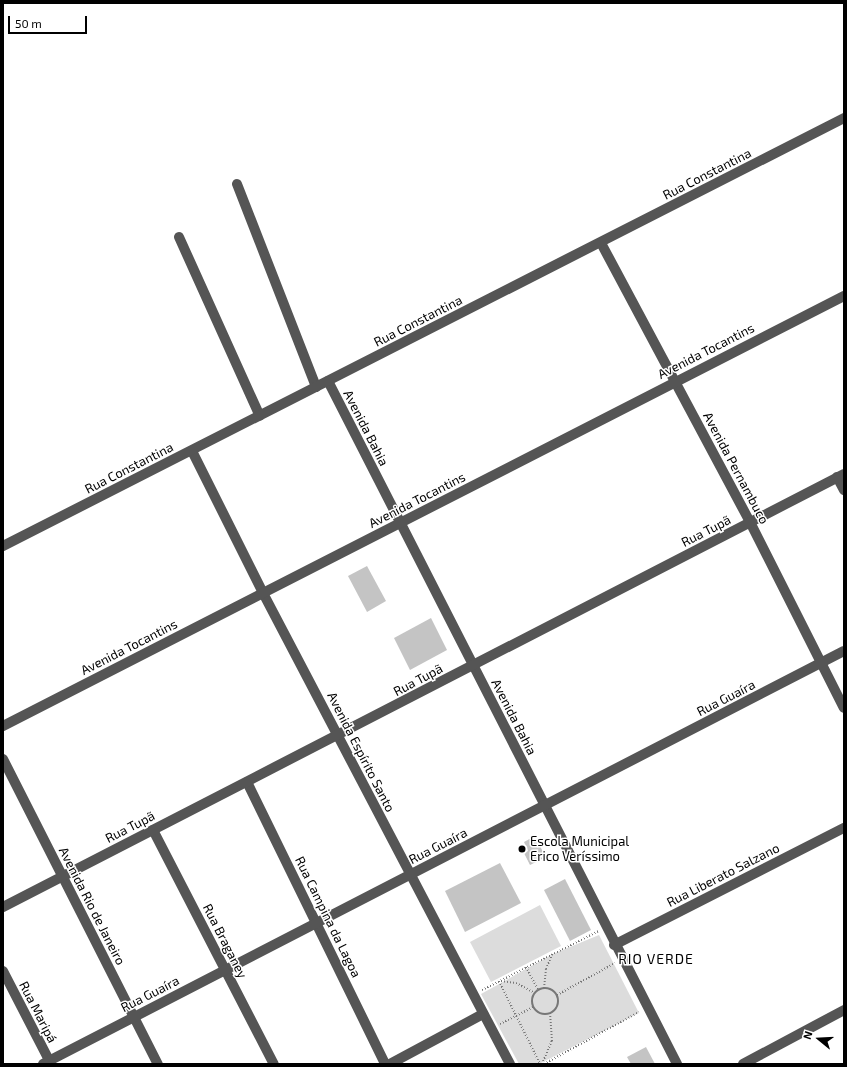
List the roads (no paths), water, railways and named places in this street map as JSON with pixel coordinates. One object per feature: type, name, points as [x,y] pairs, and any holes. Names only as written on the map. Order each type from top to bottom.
[{"type":"street","name":"Rua Constantina","points":[[3,546],[844,118]]},
{"type":"street","points":[[237,184],[316,387]]},
{"type":"street","points":[[179,237],[260,416]]},
{"type":"street","name":"Avenida Pernambuco","points":[[601,243],[750,522],[844,708]]},
{"type":"street","name":"Avenida Tocantins","points":[[3,726],[844,296]]},
{"type":"street","name":"Avenida Bahia","points":[[328,381],[622,960],[677,1064]]},
{"type":"street","name":"Avenida Espírito Santo","points":[[192,451],[263,593],[510,1064]]},
{"type":"street","points":[[841,476],[844,490]]},
{"type":"street","name":"Rua Tupã","points":[[3,907],[339,736],[473,665],[841,476]]},
{"type":"street","name":"Rua Guaíra","points":[[47,1063],[844,651]]},
{"type":"street","name":"Avenida Rio de Janeiro","points":[[3,759],[158,1064]]},
{"type":"street","name":"Rua Campina da Lagoa","points":[[247,782],[385,1064]]},
{"type":"street","name":"Rua Liberato Salzano","points":[[614,944],[844,828]]},
{"type":"street","name":"Rua Braganey","points":[[152,830],[274,1064]]},
{"type":"street","name":"Rua Maripá","points":[[3,971],[47,1063]]},
{"type":"street","points":[[743,1064],[844,1010]]},
{"type":"street","points":[[390,1064],[483,1014]]},
{"type":"place","name":"Escola Municipal Erico Veríssimo","points":[[522,849]]},
{"type":"district","name":"RIO VERDE","points":[[656,959]]}]
